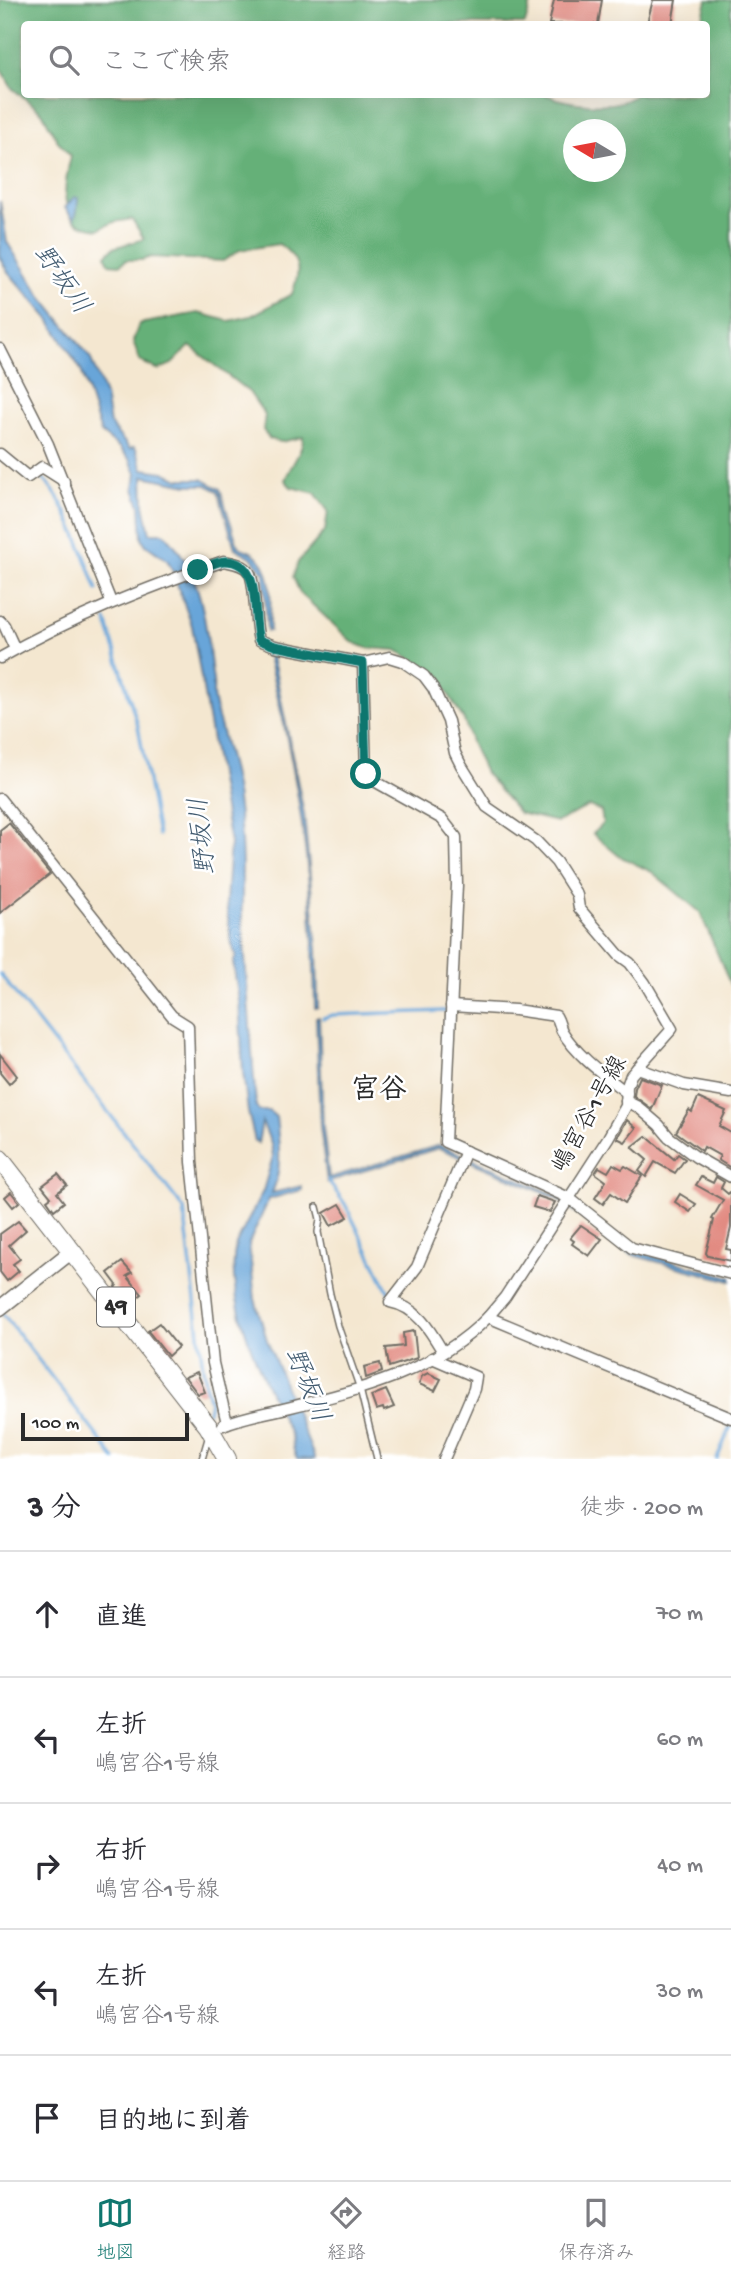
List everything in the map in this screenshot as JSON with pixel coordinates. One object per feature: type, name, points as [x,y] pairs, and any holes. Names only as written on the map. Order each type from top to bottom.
[{"type":"main road","name":"49","points":[[0,1159],[72,1251],[225,1425],[227,1459]]},
{"type":"street","points":[[0,349],[48,444],[111,602],[53,628],[0,658]]},
{"type":"street","points":[[0,454],[28,477],[42,467],[64,481]]},
{"type":"street","name":"嶋宮谷1号線","points":[[111,602],[224,561],[238,564],[249,571],[253,584],[254,616],[259,640],[275,646],[363,663],[389,657],[402,661],[424,676],[433,688],[447,721],[455,753],[487,807],[536,841],[556,862],[577,895],[579,908],[630,963],[673,1029],[631,1075],[626,1106],[608,1138],[505,1297],[475,1330],[443,1352],[404,1373],[360,1390],[225,1425]]},
{"type":"street","points":[[0,621],[5,625],[15,649]]},
{"type":"street","points":[[363,663],[366,774],[442,819],[456,837],[458,853],[445,1142],[569,1198],[632,1248],[731,1274]]},
{"type":"street","points":[[0,799],[172,1016],[188,1026],[192,1162],[213,1363],[225,1425]]},
{"type":"street","points":[[451,1006],[556,1016],[561,1030],[576,1048],[669,1137],[696,1157],[731,1177]]},
{"type":"street","points":[[637,1068],[666,1080],[731,1093]]},
{"type":"street","points":[[443,1352],[423,1321],[402,1305],[390,1301],[417,1267],[466,1151]]},
{"type":"street","points":[[0,1308],[72,1251]]},
{"type":"street","points":[[488,1317],[731,1418]]},
{"type":"street","points":[[432,1358],[476,1377],[474,1389],[444,1459]]},
{"type":"lane","points":[[317,1207],[320,1219],[318,1232],[330,1294],[360,1390],[377,1459]]},
{"type":"lane","points":[[202,1459],[204,1445],[225,1425]]},
{"type":"green space","points":[[0,0],[532,0],[526,21],[21,21],[21,95],[12,88],[0,68]]},
{"type":"green space","points":[[707,0],[731,0],[731,986],[700,912],[652,872],[619,856],[593,834],[603,823],[601,811],[589,806],[557,822],[519,813],[485,773],[464,720],[441,682],[421,664],[396,650],[367,648],[352,642],[300,593],[293,577],[298,562],[325,531],[328,511],[315,493],[291,487],[285,480],[299,452],[303,437],[281,442],[270,439],[263,430],[265,415],[249,392],[190,346],[172,364],[158,370],[140,361],[133,341],[139,324],[198,313],[229,321],[251,316],[292,294],[298,272],[292,255],[279,244],[240,250],[223,261],[151,257],[126,260],[120,265],[109,264],[106,255],[113,248],[144,239],[132,219],[114,222],[99,229],[74,220],[66,204],[65,194],[71,156],[57,140],[42,112],[24,98],[553,98],[577,103],[604,104],[630,98],[710,98],[710,21],[702,21]]},
{"type":"water","points":[[74,197],[78,198],[74,219],[65,208]]},
{"type":"water","points":[[0,201],[7,242],[41,296],[90,357],[105,395],[110,424],[130,449],[136,449],[143,469],[164,472],[179,479],[202,479],[220,489],[238,546],[261,560],[269,579],[270,631],[267,631],[264,573],[251,557],[235,548],[218,491],[206,485],[187,485],[143,476],[144,505],[150,533],[164,533],[178,549],[196,584],[205,621],[213,699],[235,788],[242,858],[242,917],[256,1106],[259,1111],[269,1111],[276,1117],[279,1165],[272,1193],[302,1186],[302,1190],[269,1199],[249,1243],[255,1299],[267,1340],[315,1459],[297,1459],[295,1456],[290,1434],[258,1366],[235,1291],[236,1244],[263,1191],[273,1156],[262,1122],[258,1143],[255,1141],[248,1112],[233,962],[236,957],[231,942],[226,903],[230,843],[192,626],[167,560],[142,539],[140,506],[134,489],[136,473],[130,460],[101,433],[81,370],[48,318],[8,272],[0,258]]},
{"type":"water","points":[[266,648],[269,649],[275,669],[304,814],[317,948],[318,1008],[315,1008],[311,909],[300,811]]},
{"type":"water","points":[[316,1017],[319,1017],[323,1127],[329,1178],[440,1145],[558,1196],[628,1249],[731,1277],[731,1281],[627,1252],[556,1198],[439,1148],[327,1182],[320,1126]]},
{"type":"building","points":[[554,0],[602,0],[598,21],[550,21]]},
{"type":"building","points":[[653,0],[676,0],[672,21],[648,21]]},
{"type":"building","points":[[9,823],[50,874],[0,913],[0,830]]},
{"type":"building","points":[[0,1054],[17,1076],[9,1084],[0,1073]]},
{"type":"building","points":[[640,1077],[662,1085],[652,1109],[634,1096]]},
{"type":"building","points":[[698,1098],[726,1111],[719,1126],[731,1133],[731,1168],[718,1160],[720,1156],[704,1147],[702,1151],[676,1132],[689,1110],[692,1112]]},
{"type":"building","points":[[627,1120],[636,1128],[625,1142],[617,1138]]},
{"type":"building","points":[[646,1136],[674,1159],[678,1154],[685,1159],[675,1173],[655,1162],[646,1177],[639,1171],[647,1160],[632,1147]]},
{"type":"building","points":[[613,1164],[622,1169],[625,1166],[642,1176],[625,1203],[611,1193],[603,1204],[595,1198],[606,1181],[595,1173],[599,1167],[608,1172]]},
{"type":"building","points":[[58,1174],[67,1185],[57,1193],[64,1202],[54,1210],[47,1200],[51,1197],[42,1186]]},
{"type":"building","points":[[701,1177],[713,1183],[716,1177],[724,1182],[721,1188],[728,1194],[731,1191],[731,1228],[726,1249],[731,1250],[731,1261],[708,1256],[706,1253],[714,1220],[712,1219],[723,1200],[696,1185]]},
{"type":"building","points":[[11,1192],[19,1202],[13,1207],[5,1197]]},
{"type":"building","points":[[680,1194],[696,1204],[690,1212],[675,1202]]},
{"type":"building","points":[[537,1196],[555,1202],[550,1212],[533,1207]]},
{"type":"building","points":[[340,1204],[348,1217],[331,1226],[324,1213]]},
{"type":"building","points":[[18,1221],[26,1230],[9,1245],[20,1259],[13,1264],[19,1271],[7,1281],[0,1272],[0,1234]]},
{"type":"building","points":[[581,1225],[602,1239],[589,1256],[572,1244],[574,1241],[570,1238]]},
{"type":"building","points":[[122,1262],[132,1273],[127,1276],[142,1294],[128,1305],[108,1273]]},
{"type":"building","points":[[159,1323],[178,1347],[168,1356],[148,1331]]},
{"type":"building","points":[[414,1331],[417,1358],[389,1367],[386,1348],[404,1346],[403,1333]]},
{"type":"building","points":[[380,1363],[382,1372],[366,1378],[364,1367]]},
{"type":"building","points":[[197,1372],[205,1392],[198,1394],[185,1377]]},
{"type":"building","points":[[428,1373],[441,1379],[435,1391],[419,1384],[422,1376]]},
{"type":"building","points":[[386,1390],[394,1407],[384,1411],[383,1408],[376,1410],[371,1396]]},
{"type":"waterway","points":[[37,475],[46,482],[64,509],[97,590]]},
{"type":"waterway","points":[[106,620],[138,726],[158,835]]},
{"type":"waterway","points":[[0,974],[184,1209],[205,1384],[210,1402],[208,1411]]},
{"type":"waterway","points":[[323,1018],[333,1015],[445,1011]]},
{"type":"waterway","points":[[328,1180],[345,1204],[391,1297]]},
{"type":"waterway","points":[[3,1314],[115,1459]]},
{"type":"waterway","points":[[717,1459],[730,1427]]},
{"type":"district","name":"宮谷","points":[[379,1091]]},
{"type":"route","points":[[198,570],[224,561],[238,564],[249,571],[259,640],[275,646],[363,663],[366,774]]},
{"type":"water label","name":"野坂川","points":[[60,281]]},
{"type":"water label","name":"野坂川","points":[[205,836]]},
{"type":"water label","name":"野坂川","points":[[305,1386]]}]
